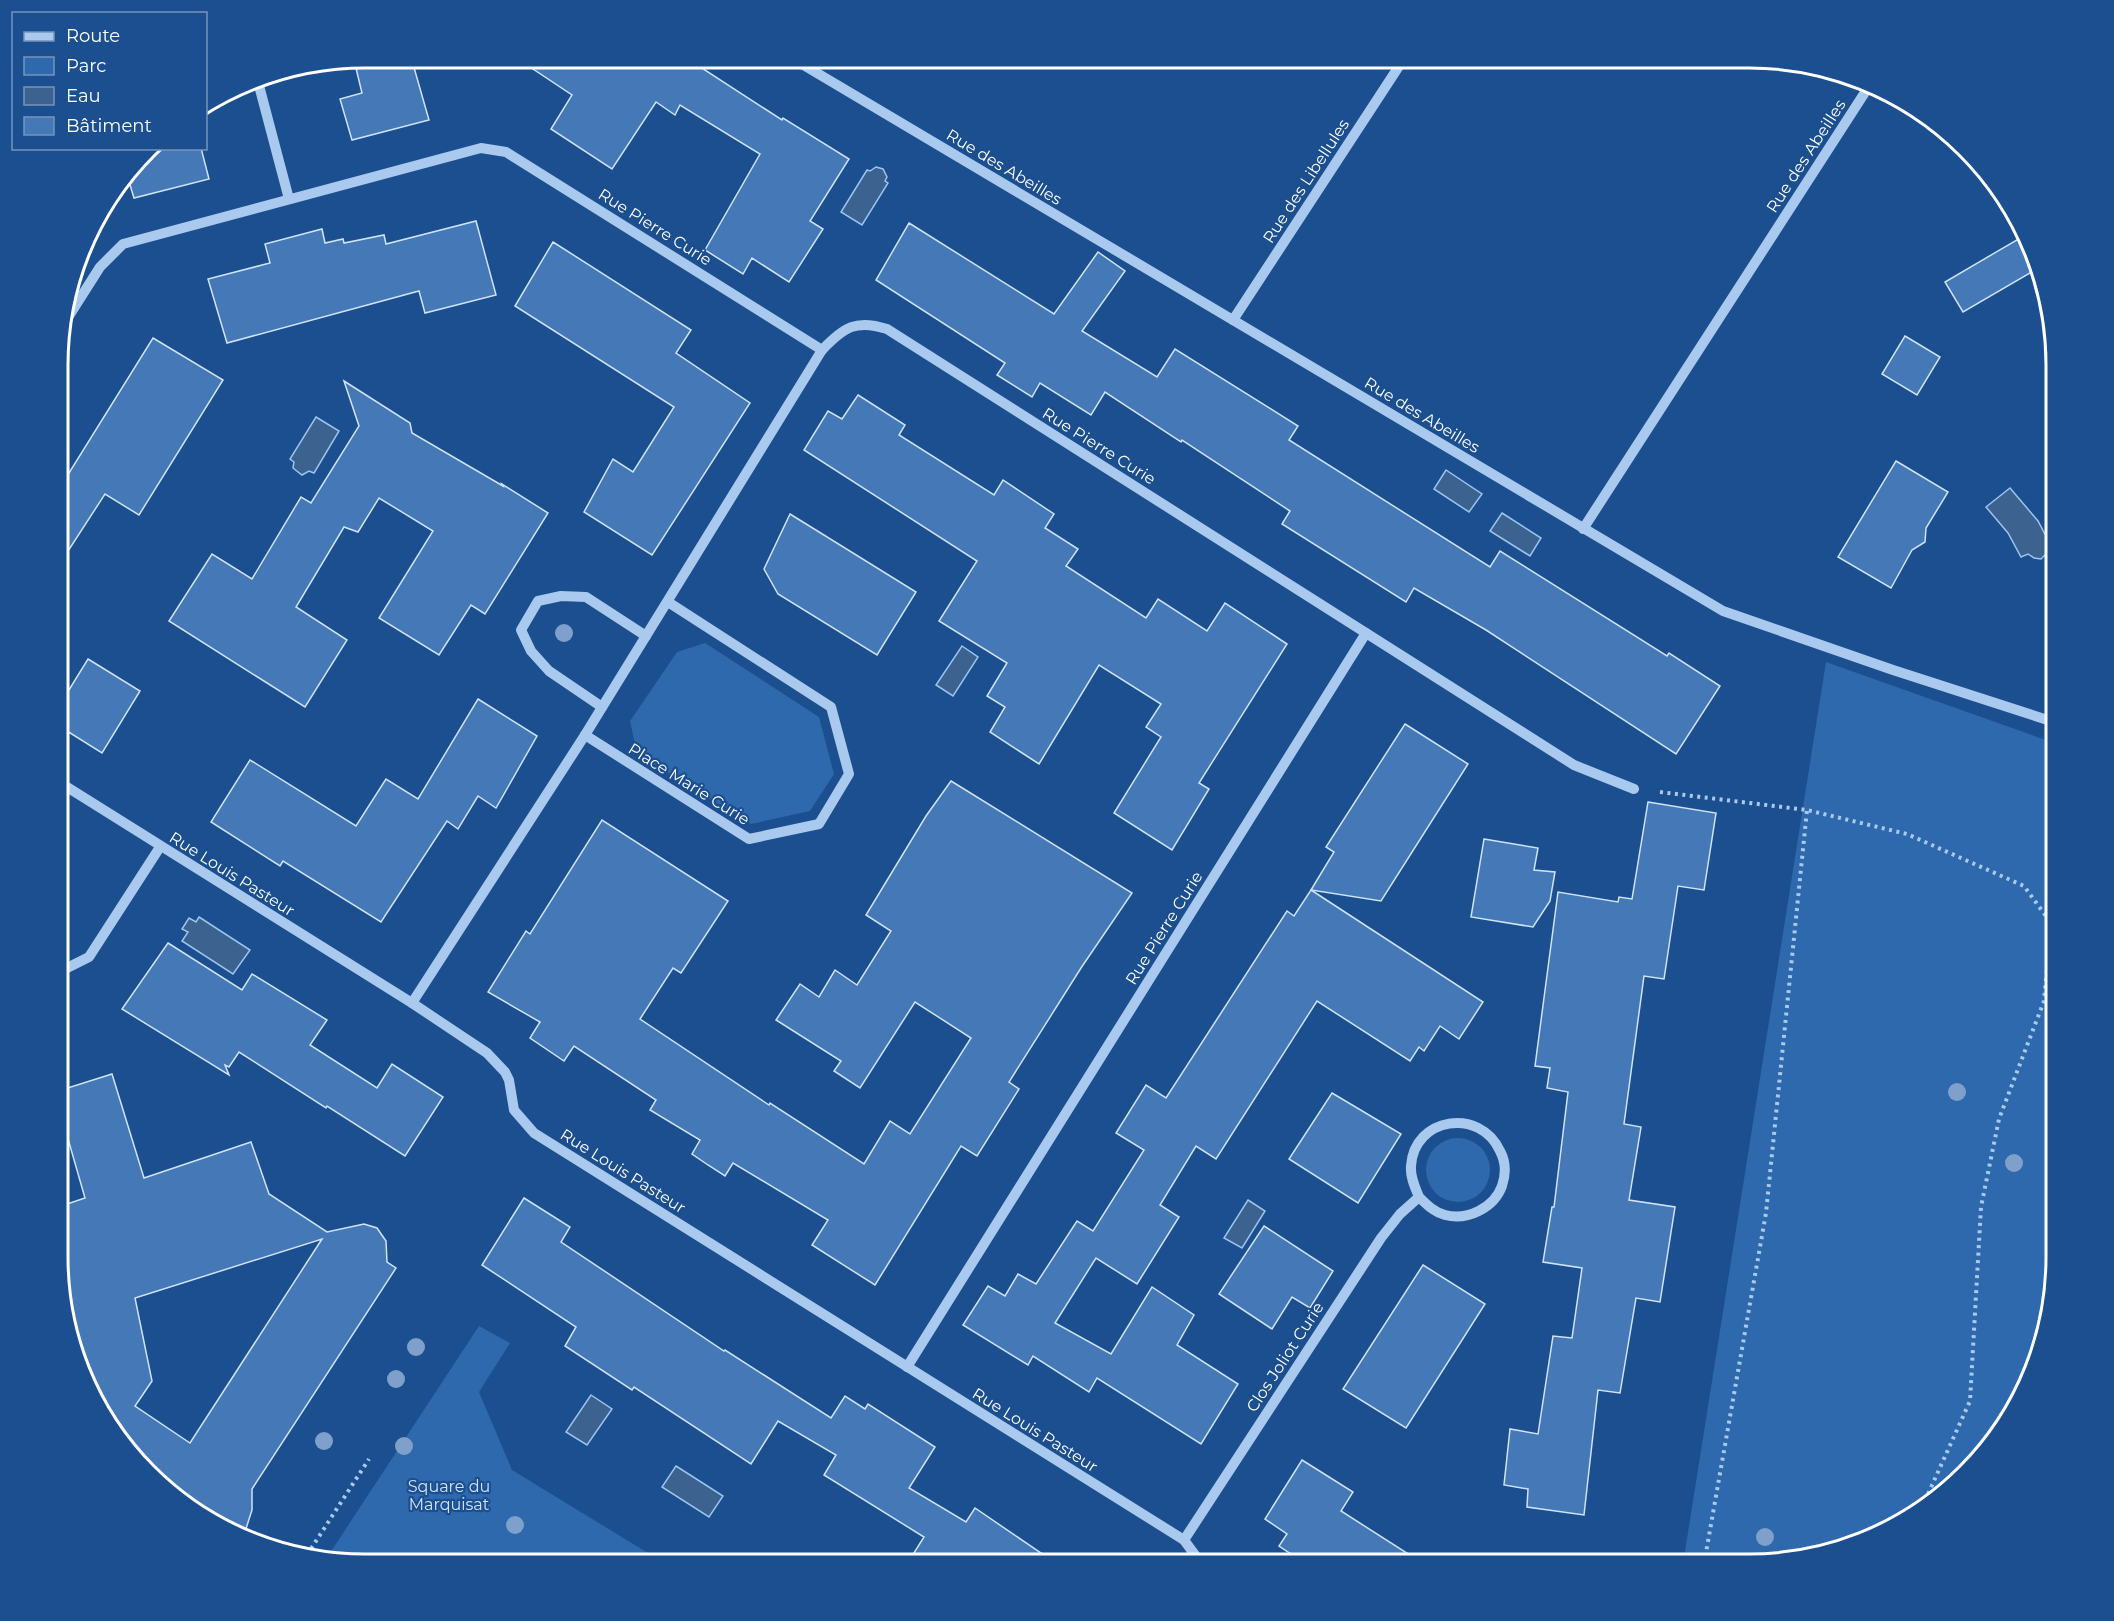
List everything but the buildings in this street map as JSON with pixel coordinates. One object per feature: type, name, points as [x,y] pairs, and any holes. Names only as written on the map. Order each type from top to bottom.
[{"type":"street","name":"Rue des Abeilles","points":[[808,68],[1583,529],[1866,91]]},
{"type":"street","name":"Rue des Libellules","points":[[1233,321],[1398,68]]},
{"type":"street","points":[[259,87],[289,199]]},
{"type":"street","name":"Rue Pierre Curie","points":[[72,310],[100,267],[123,244],[481,148],[506,152],[822,350],[836,335],[854,325],[870,324],[887,329],[1366,633],[907,1367]]},
{"type":"street","points":[[412,1003],[585,735],[822,350]]},
{"type":"street","points":[[1583,529],[1723,611],[1893,670],[2046,719]]},
{"type":"street","points":[[602,707],[549,671],[531,651],[521,630],[538,601],[561,596],[586,597],[646,636]]},
{"type":"street","name":"Place Marie Curie","points":[[585,735],[749,839],[819,824],[849,774],[831,707],[668,602]]},
{"type":"street","points":[[1366,633],[1574,765],[1634,789]]},
{"type":"street","name":"Rue Louis Pasteur","points":[[68,788],[412,1003],[496,1061],[509,1080],[514,1110],[534,1133],[1184,1540],[1194,1554]]},
{"type":"street","points":[[68,965],[89,957],[160,847]]},
{"type":"street","points":[[1454,1122],[1470,1124],[1485,1130],[1496,1142],[1503,1157],[1505,1173],[1501,1189],[1492,1203],[1478,1212],[1462,1216],[1446,1215],[1431,1208],[1419,1197],[1412,1182],[1411,1166],[1415,1150],[1424,1137],[1437,1127],[1454,1122]]},
{"type":"street","name":"Clos Joliot Curie","points":[[1184,1540],[1381,1238],[1400,1214],[1419,1197]]},
{"type":"path","points":[[1634,789],[1807,810],[1907,834],[2024,886],[2046,917]]},
{"type":"path","points":[[1706,1554],[1766,1213],[1807,810]]},
{"type":"path","points":[[1928,1493],[1970,1401],[1981,1207],[1999,1119],[2044,1001],[2046,975]]},
{"type":"path","points":[[311,1549],[369,1459]]},
{"type":"green space","points":[[705,643],[819,717],[834,774],[810,811],[751,824],[637,754],[630,721],[677,652]]},
{"type":"green space","points":[[1826,662],[2046,740],[2046,1276],[2041,1314],[2031,1352],[2016,1388],[1985,1437],[1945,1480],[1898,1514],[1845,1538],[1807,1548],[1749,1554],[1685,1554]]},
{"type":"green space","points":[[1458,1138],[1476,1143],[1481,1147],[1485,1152],[1490,1170],[1485,1188],[1481,1193],[1476,1197],[1458,1202],[1440,1197],[1435,1193],[1431,1188],[1426,1170],[1431,1152],[1435,1147],[1440,1143]]},
{"type":"green space","name":"Square du Marquisat","points":[[479,1326],[510,1343],[479,1392],[512,1470],[650,1554],[365,1554],[331,1552]]},
{"type":"water","points":[[876,167],[883,169],[887,177],[885,181],[888,183],[862,225],[841,212],[867,170],[870,171]]},
{"type":"water","points":[[316,417],[339,431],[314,473],[309,471],[302,475],[293,468],[294,462],[290,459]]},
{"type":"water","points":[[1446,470],[1482,494],[1469,512],[1434,489]]},
{"type":"water","points":[[2010,488],[2038,521],[2046,536],[2046,554],[2041,559],[2028,554],[2021,557],[2008,533],[1986,507]]},
{"type":"water","points":[[1502,513],[1541,538],[1530,556],[1490,531]]},
{"type":"water","points":[[962,646],[978,657],[953,696],[936,685]]},
{"type":"water","points":[[199,917],[250,950],[233,974],[182,941],[188,932],[182,929],[189,918],[196,922]]},
{"type":"water","points":[[1248,1200],[1265,1211],[1242,1248],[1224,1238]]},
{"type":"water","points":[[591,1395],[612,1409],[587,1445],[566,1432]]},
{"type":"water","points":[[676,1466],[723,1496],[709,1517],[662,1487]]}]
